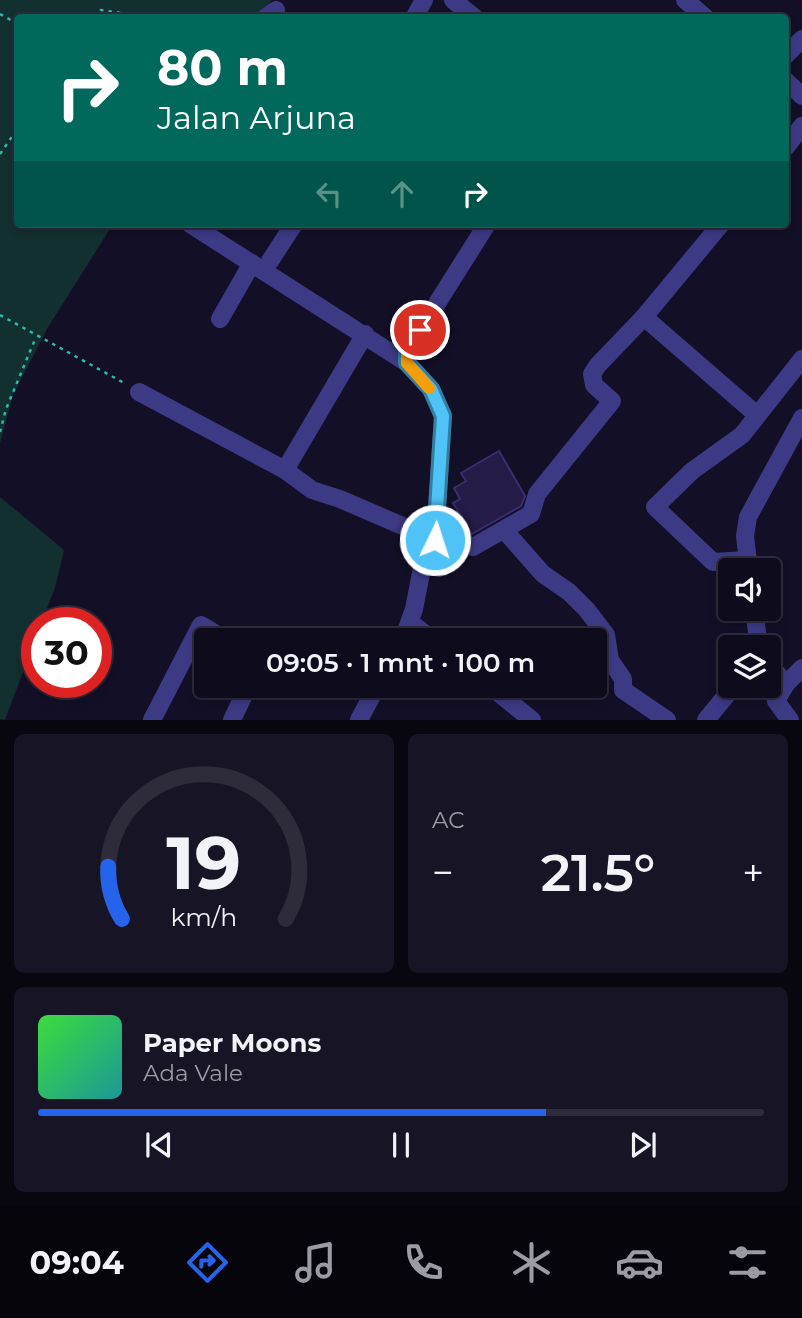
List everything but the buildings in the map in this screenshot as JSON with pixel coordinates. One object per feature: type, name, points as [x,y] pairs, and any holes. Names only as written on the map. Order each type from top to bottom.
[{"type":"street","points":[[453,0],[470,14]]},
{"type":"street","points":[[685,0],[701,14]]},
{"type":"street","points":[[789,52],[802,39]]},
{"type":"street","points":[[789,84],[802,96]]},
{"type":"street","points":[[789,142],[802,126]]},
{"type":"street","points":[[196,228],[365,334],[407,363],[431,389],[443,416],[435,540],[426,548],[408,628]]},
{"type":"street","points":[[270,261],[289,228]]},
{"type":"street","points":[[407,363],[407,351],[484,228]]},
{"type":"street","points":[[139,392],[285,470],[312,490],[340,499],[435,540],[452,539],[473,547],[531,514],[537,494],[612,401],[594,385],[592,374],[718,228]]},
{"type":"street","points":[[219,319],[252,263]]},
{"type":"street","points":[[643,317],[757,415]]},
{"type":"street","points":[[285,470],[365,334]]},
{"type":"street","points":[[718,563],[714,563],[655,507],[692,471],[736,440],[802,359]]},
{"type":"street","points":[[747,558],[745,536],[748,517],[802,418]]},
{"type":"street","points":[[504,530],[543,574],[569,592],[587,610],[606,635],[610,660],[622,679],[623,690],[667,719]]},
{"type":"street","points":[[410,622],[418,628]]},
{"type":"street","points":[[152,719],[194,638]]},
{"type":"street","points":[[789,719],[776,701],[786,684],[802,668]]},
{"type":"street","points":[[781,678],[786,684]]},
{"type":"street","points":[[232,719],[242,698]]},
{"type":"street","points":[[359,719],[370,698]]},
{"type":"street","points":[[505,698],[532,719]]},
{"type":"street","points":[[706,719],[724,698]]},
{"type":"path","points":[[98,14],[101,10],[128,14]]},
{"type":"path","points":[[0,154],[14,134]]},
{"type":"path","points":[[0,315],[139,392]]},
{"type":"path","points":[[0,432],[6,409],[36,337]]},
{"type":"green space","points":[[0,0],[272,0],[260,14],[14,14],[14,228],[110,228],[47,329],[13,395],[0,443]]},
{"type":"green space","points":[[0,497],[64,550],[47,607],[21,607],[21,678],[5,720],[0,719]]},
{"type":"slow traffic","points":[[407,351],[407,363],[429,388]]},
{"type":"route","points":[[420,330],[407,351],[407,363],[431,389],[443,416],[435,540]]}]
